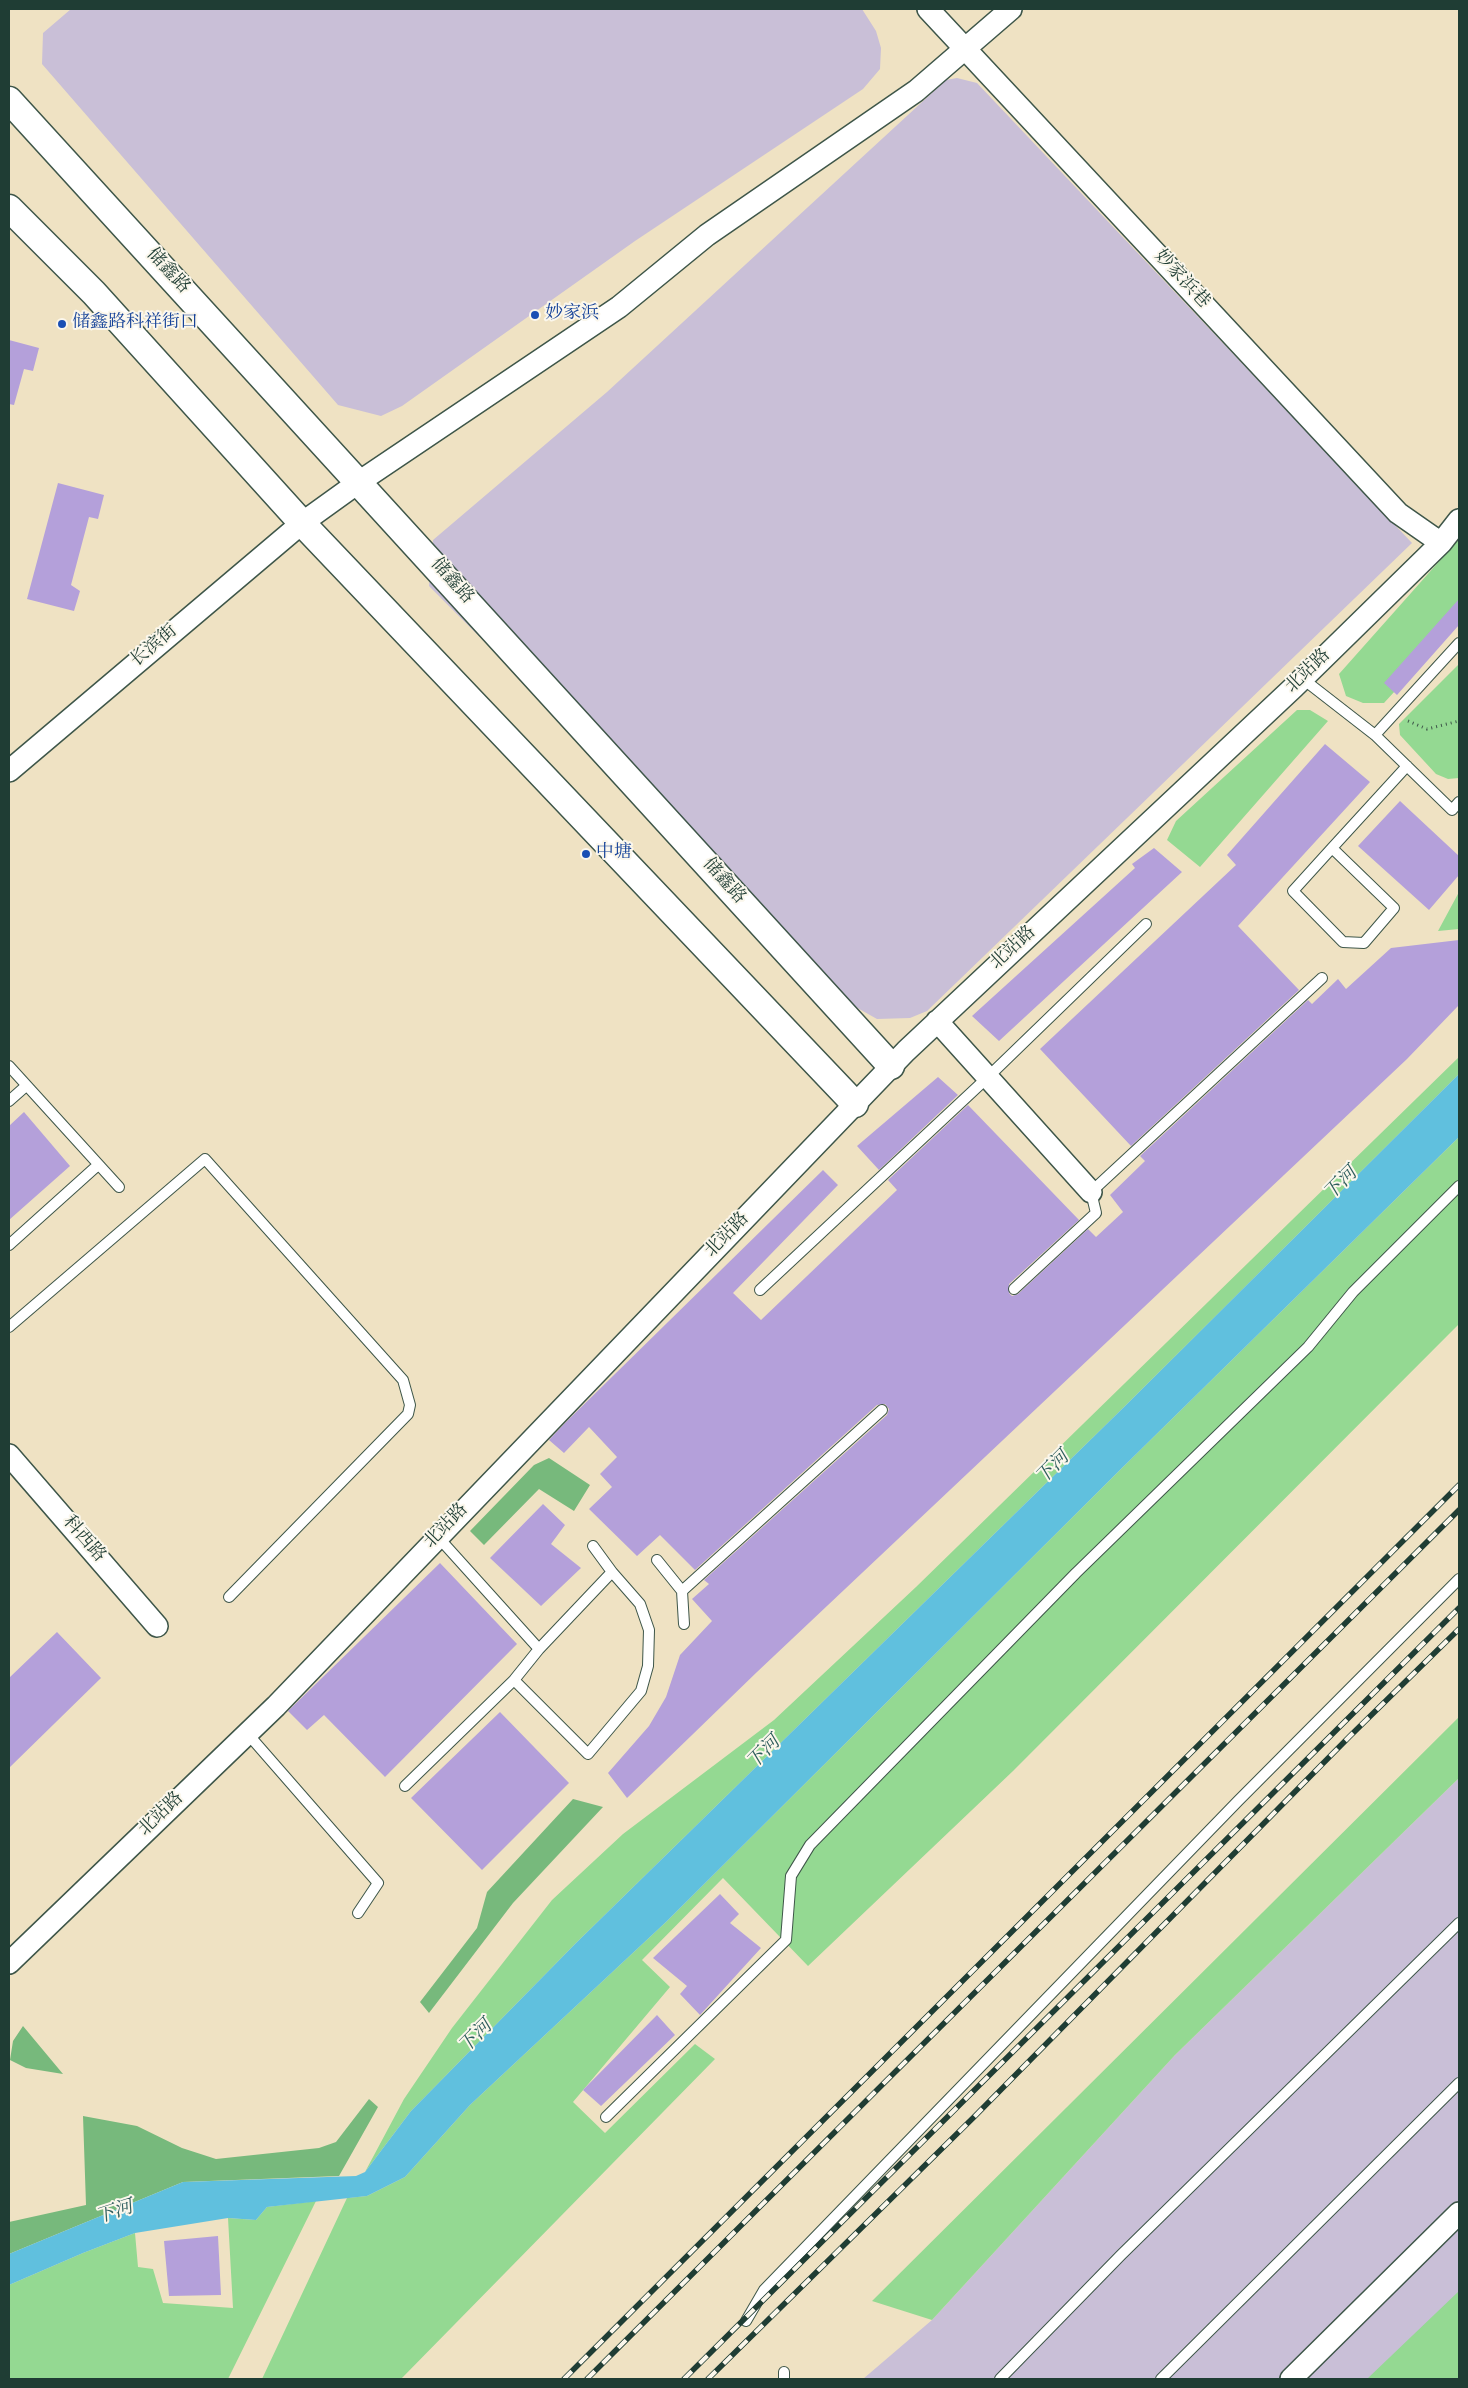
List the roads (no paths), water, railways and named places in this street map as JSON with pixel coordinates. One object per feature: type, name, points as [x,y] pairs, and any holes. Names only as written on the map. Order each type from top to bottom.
[{"type":"street","name":"妙家浜巷","points":[[928,9],[1398,513],[1441,543]]},
{"type":"street","name":"长滨街","points":[[9,771],[302,523],[359,482],[619,307],[707,235],[916,91],[1011,9]]},
{"type":"street","name":"储鑫路","points":[[9,100],[891,1066]]},
{"type":"street","points":[[9,208],[94,293],[302,523],[855,1104]]},
{"type":"street","name":"北站路","points":[[9,1963],[247,1733],[891,1066],[1303,678],[1441,543],[1459,520]]},
{"type":"street","points":[[937,1021],[1091,1192]]},
{"type":"street","name":"科西路","points":[[9,1455],[157,1626]]},
{"type":"street","points":[[1291,2379],[1459,2213]]},
{"type":"lane","points":[[1375,735],[1459,643]]},
{"type":"lane","points":[[1303,678],[1375,735],[1452,810],[1459,802]]},
{"type":"lane","points":[[1332,848],[1394,908],[1364,943],[1343,942],[1293,891],[1332,848],[1407,766]]},
{"type":"lane","points":[[760,1290],[988,1077],[1146,924]]},
{"type":"lane","points":[[1014,1289],[1096,1213],[1091,1192],[1322,978]]},
{"type":"lane","points":[[9,1066],[119,1187]]},
{"type":"lane","points":[[9,1102],[26,1086]]},
{"type":"lane","points":[[9,1327],[205,1158],[403,1380],[410,1405],[408,1414],[229,1597]]},
{"type":"lane","points":[[9,1245],[98,1165]]},
{"type":"lane","points":[[606,2117],[786,1940],[791,1876],[810,1845],[1076,1572],[1308,1347],[1352,1292],[1459,1186]]},
{"type":"lane","points":[[682,1591],[882,1410]]},
{"type":"lane","points":[[438,1537],[540,1649]]},
{"type":"lane","points":[[514,1680],[588,1754],[641,1691],[648,1666],[649,1630],[640,1604],[612,1572],[593,1546]]},
{"type":"lane","points":[[657,1560],[682,1591],[684,1624]]},
{"type":"lane","points":[[405,1786],[514,1680],[540,1649],[612,1572]]},
{"type":"lane","points":[[746,2321],[764,2290],[1238,1801],[1459,1579]]},
{"type":"lane","points":[[247,1733],[378,1883],[358,1913]]},
{"type":"lane","points":[[1000,2379],[1120,2255],[1459,1923]]},
{"type":"lane","points":[[1161,2379],[1459,2083]]},
{"type":"water","name":"下河","points":[[1459,1074],[1459,1137],[1124,1466],[666,1922],[470,2105],[405,2177],[367,2196],[267,2207],[256,2220],[228,2218],[135,2233],[9,2285],[9,2254],[183,2182],[356,2176],[365,2172],[411,2111],[576,1943],[1123,1408]]},
{"type":"railway","points":[[564,2379],[1459,1485]]},
{"type":"railway","points":[[587,2379],[1459,1510]]},
{"type":"railway","points":[[684,2379],[1459,1608]]},
{"type":"railway","points":[[708,2379],[974,2117],[1350,1736],[1459,1629]]},
{"type":"place","name":"妙家浜","points":[[535,315]]},
{"type":"place","name":"储鑫路科祥街口","points":[[62,324]]},
{"type":"place","name":"中塘","points":[[586,854]]}]
